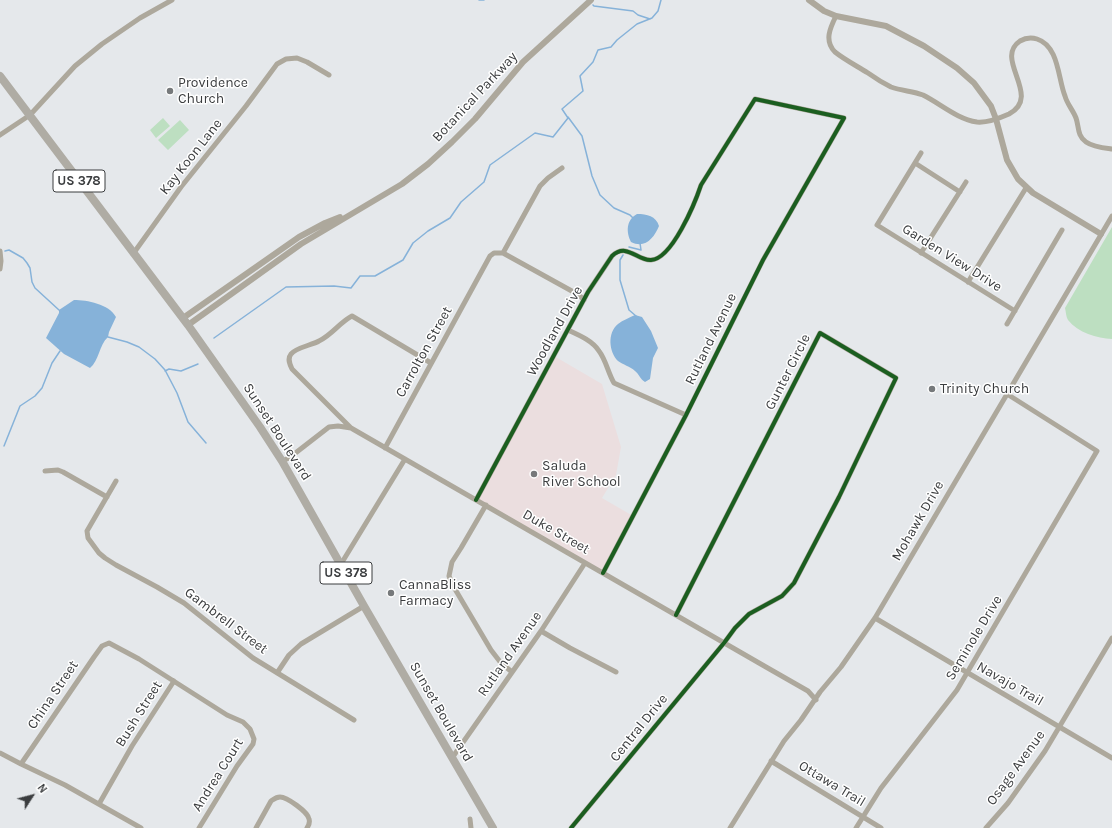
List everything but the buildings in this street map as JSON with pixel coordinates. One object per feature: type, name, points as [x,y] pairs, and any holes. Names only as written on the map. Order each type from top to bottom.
[{"type":"main road","name":"Sunset Boulevard","points":[[0,76],[185,321],[260,427],[282,461],[364,606],[494,828]]},
{"type":"street","points":[[0,135],[30,115],[75,66],[102,44],[140,18],[172,0]]},
{"type":"street","name":"Botanical Parkway","points":[[185,321],[301,244],[402,184],[428,164],[475,119],[523,62],[591,0]]},
{"type":"street","points":[[809,0],[824,11],[836,16],[886,26],[930,50],[957,68],[970,79],[987,100],[996,118],[1007,160],[1014,174],[1026,188],[1101,234]]},
{"type":"street","points":[[836,16],[831,26],[828,40],[831,48],[836,54],[886,84],[897,89],[924,96],[967,119],[982,122],[1012,112],[1018,106],[1021,98],[1021,85],[1012,64],[1012,55],[1015,47],[1020,41],[1026,38],[1037,39],[1048,46],[1057,64],[1064,95],[1077,119],[1081,136],[1089,144],[1112,150]]},
{"type":"street","name":"Kay Koon Lane","points":[[133,254],[185,182],[246,106],[277,64],[286,59],[297,58],[329,75]]},
{"type":"street","name":"Woodland Drive","points":[[476,500],[584,300],[612,256],[615,253],[622,251],[651,260],[656,259],[666,251],[682,229],[696,201],[701,185],[755,99],[844,118]]},
{"type":"street","name":"Rutland Avenue","points":[[604,573],[686,415],[762,260],[844,118]]},
{"type":"street","points":[[921,153],[915,163],[960,192]]},
{"type":"street","name":"Garden View Drive","points":[[915,163],[877,225],[1015,311]]},
{"type":"street","points":[[562,168],[540,186],[503,253],[579,295],[584,300]]},
{"type":"street","points":[[921,253],[966,182]]},
{"type":"street","points":[[968,282],[1026,188]]},
{"type":"street","name":"Mohawk Drive","points":[[730,828],[784,741],[851,654],[875,618],[1112,216]]},
{"type":"street","points":[[1007,324],[1062,230]]},
{"type":"street","points":[[0,251],[0,269]]},
{"type":"street","name":"Carrolton Street","points":[[385,448],[483,267],[490,256],[494,253],[503,253]]},
{"type":"street","points":[[351,428],[292,370],[289,359],[291,354],[297,349],[321,340],[346,319],[352,316],[431,363]]},
{"type":"street","points":[[568,330],[593,344],[600,351],[608,374],[614,382],[686,415]]},
{"type":"street","name":"Gunter Circle","points":[[676,615],[820,333],[896,378],[839,497],[794,583],[782,596],[757,608],[749,614],[735,628],[724,643]]},
{"type":"street","name":"Seminole Drive","points":[[856,828],[881,788],[949,702],[1097,451],[1006,394]]},
{"type":"street","name":"Duke Street","points":[[282,461],[289,458],[329,427],[338,426],[351,428],[808,692],[816,700]]},
{"type":"street","points":[[341,564],[405,459]]},
{"type":"street","points":[[45,471],[58,470],[63,472],[107,498],[116,481]]},
{"type":"street","name":"Gambrell Street","points":[[107,498],[87,530],[88,538],[105,558],[184,603],[237,646],[277,673],[354,720]]},
{"type":"street","points":[[486,505],[452,562],[449,576],[452,584],[491,650],[501,663],[512,672]]},
{"type":"street","name":"Rutland Avenue","points":[[452,758],[541,631],[585,563]]},
{"type":"street","points":[[277,673],[289,655],[301,644],[364,606]]},
{"type":"street","name":"Navajo Trail","points":[[875,618],[1112,758]]},
{"type":"street","points":[[541,631],[616,672]]},
{"type":"street","name":"Osage Avenue","points":[[986,828],[1008,803],[1045,751],[1112,638]]},
{"type":"street","name":"Bush Street","points":[[99,804],[132,746],[174,681],[139,658],[109,643]]},
{"type":"street","name":"China Street","points":[[21,764],[94,656],[102,646],[109,643]]},
{"type":"street","name":"Central Drive","points":[[571,828],[724,643]]},
{"type":"street","name":"Andrea Court","points":[[174,681],[227,715],[243,722],[250,729],[254,740],[200,828]]},
{"type":"street","points":[[0,752],[65,785],[141,828]]},
{"type":"street","name":"Ottawa Trail","points":[[771,761],[881,828]]},
{"type":"street","points":[[256,828],[271,801],[280,797],[286,799],[307,814],[309,819],[307,828]]},
{"type":"street","points":[[470,820],[471,828]]},
{"type":"shaded area","points":[[554,356],[602,384],[621,447],[616,475],[602,498],[633,516],[603,573],[476,500]]},
{"type":"green space","points":[[163,118],[170,126],[156,138],[150,130]]},
{"type":"green space","points":[[180,120],[189,130],[168,150],[158,140]]},
{"type":"green space","points":[[1112,227],[1112,339],[1088,334],[1072,325],[1066,316],[1065,308]]},
{"type":"water","points":[[637,214],[651,216],[656,220],[659,226],[652,238],[641,244],[631,242],[628,234],[629,223]]},
{"type":"water","points":[[74,300],[91,302],[103,306],[116,317],[108,337],[90,368],[64,354],[46,338],[59,313],[59,310]]},
{"type":"water","points":[[635,315],[642,317],[651,331],[658,348],[653,358],[650,379],[645,382],[633,369],[618,361],[613,353],[610,342],[614,328],[622,321]]},
{"type":"waterway","points":[[479,0],[484,0]]},
{"type":"waterway","points":[[562,109],[583,91],[580,76],[593,62],[598,50],[611,47],[617,40],[637,24],[652,18],[658,11],[661,0]]},
{"type":"waterway","points":[[593,5],[633,11],[638,15],[650,19]]},
{"type":"waterway","points":[[214,338],[286,287],[334,286],[351,288],[360,276],[375,276],[403,260],[413,243],[428,231],[450,218],[461,202],[484,182],[490,165],[535,133],[553,137],[568,118],[562,109]]},
{"type":"waterway","points":[[568,117],[582,136],[592,176],[600,195],[614,208],[630,215],[633,218]]},
{"type":"waterway","points":[[629,247],[641,250],[640,243]]},
{"type":"waterway","points":[[5,251],[9,250],[23,258],[30,268],[32,282],[35,288],[59,310]]},
{"type":"waterway","points":[[623,255],[620,260],[620,280],[629,310],[636,316]]},
{"type":"waterway","points":[[108,337],[139,347],[155,359],[165,370],[177,393],[188,422],[206,443]]},
{"type":"waterway","points":[[4,446],[20,406],[35,396],[42,388],[52,363],[60,351]]},
{"type":"waterway","points":[[165,371],[169,369],[181,371],[198,364]]},
{"type":"cycle path","points":[[476,500],[588,292],[612,256],[617,252],[627,251],[646,260],[651,260],[659,257],[667,250],[682,229],[701,185],[755,99],[844,118],[763,260],[686,415],[603,573]]},
{"type":"cycle path","points":[[571,828],[735,628],[749,614],[782,596],[794,583],[839,497],[896,378],[820,333],[676,615]]},
{"type":"place","name":"Providence Church","points":[[170,91]]},
{"type":"place","name":"Trinity Church","points":[[932,389]]},
{"type":"place","name":"Saluda River School","points":[[534,474]]},
{"type":"place","name":"CannaBliss Farmacy","points":[[391,593]]}]
